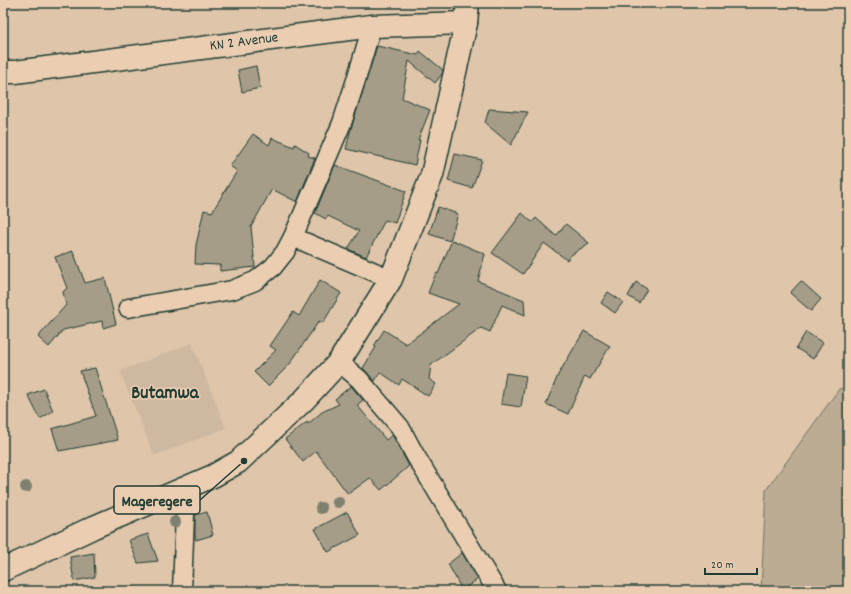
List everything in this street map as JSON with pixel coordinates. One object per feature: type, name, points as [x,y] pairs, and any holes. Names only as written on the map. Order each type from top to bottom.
[{"type":"street","name":"KN 2 Avenue","points":[[3,72],[15,72],[467,13]]},
{"type":"street","points":[[3,570],[213,476],[238,462],[304,400],[339,362],[391,278],[432,175],[467,13]]},
{"type":"street","points":[[128,308],[232,290],[255,281],[273,267],[285,252],[293,238],[342,123],[372,26]]},
{"type":"street","points":[[293,238],[391,278]]},
{"type":"street","points":[[339,362],[359,379],[400,427],[414,455],[497,591]]},
{"type":"street","points":[[182,591],[186,488]]},
{"type":"shaded area","points":[[192,343],[226,428],[154,456],[120,371]]},
{"type":"shaded area","points":[[848,387],[848,591],[761,591],[766,490],[839,389]]},
{"type":"building","points":[[377,46],[418,55],[420,51],[443,70],[442,74],[435,83],[409,61],[402,98],[430,110],[418,140],[420,140],[415,165],[346,149]]},
{"type":"building","points":[[256,66],[260,88],[242,92],[238,70]]},
{"type":"building","points":[[489,109],[528,112],[511,145],[485,123]]},
{"type":"building","points":[[253,134],[269,145],[272,138],[294,147],[295,144],[309,153],[308,156],[315,158],[297,202],[272,189],[251,227],[255,267],[220,271],[220,265],[195,264],[196,245],[204,210],[212,212],[237,171],[230,166]]},
{"type":"building","points":[[455,154],[482,160],[472,188],[448,181]]},
{"type":"building","points":[[335,165],[406,191],[395,223],[385,220],[366,257],[348,249],[359,231],[328,216],[326,219],[315,213]]},
{"type":"building","points":[[438,207],[458,214],[450,241],[429,234]]},
{"type":"building","points":[[522,213],[532,222],[536,218],[556,236],[566,224],[589,243],[571,255],[567,260],[544,243],[523,274],[492,253]]},
{"type":"building","points":[[452,240],[485,254],[478,281],[524,300],[525,315],[502,305],[490,332],[481,328],[431,365],[429,379],[436,384],[428,396],[402,379],[399,385],[380,372],[375,381],[363,368],[376,347],[374,346],[384,330],[406,344],[459,304],[428,293],[436,273],[438,274]]},
{"type":"building","points":[[73,251],[85,283],[105,278],[116,324],[103,328],[102,321],[63,330],[49,347],[38,337],[66,305],[63,292],[67,288],[55,257]]},
{"type":"building","points":[[320,280],[341,293],[323,323],[319,321],[289,365],[268,386],[254,372],[276,350],[270,346],[293,312],[299,316]]},
{"type":"building","points":[[801,281],[821,299],[811,311],[790,293]]},
{"type":"building","points":[[636,282],[647,289],[639,303],[628,296]]},
{"type":"building","points":[[608,292],[623,302],[615,313],[601,303]]},
{"type":"building","points":[[584,331],[610,346],[590,379],[585,376],[568,414],[546,404],[558,375]]},
{"type":"building","points":[[806,332],[823,343],[813,359],[796,348]]},
{"type":"building","points":[[95,368],[118,440],[59,451],[52,429],[96,416],[80,371]]},
{"type":"building","points":[[506,373],[526,376],[521,407],[501,404]]},
{"type":"building","points":[[351,386],[363,400],[357,405],[386,440],[392,435],[409,466],[381,490],[370,478],[348,494],[316,451],[303,462],[285,439],[307,422],[308,424],[322,412],[339,404],[335,399]]},
{"type":"building","points":[[44,389],[53,411],[40,419],[28,395]]},
{"type":"building","points":[[207,512],[213,535],[196,540],[195,515]]},
{"type":"building","points":[[347,512],[360,535],[328,552],[315,529]]},
{"type":"building","points":[[148,534],[158,561],[138,563],[129,540]]},
{"type":"building","points":[[94,553],[95,577],[74,581],[70,557]]},
{"type":"building","points":[[462,553],[478,579],[462,590],[448,564]]},
{"type":"place","name":"Mageregere","points":[[244,461]]},
{"type":"district","name":"Butamwa","points":[[165,394]]}]
